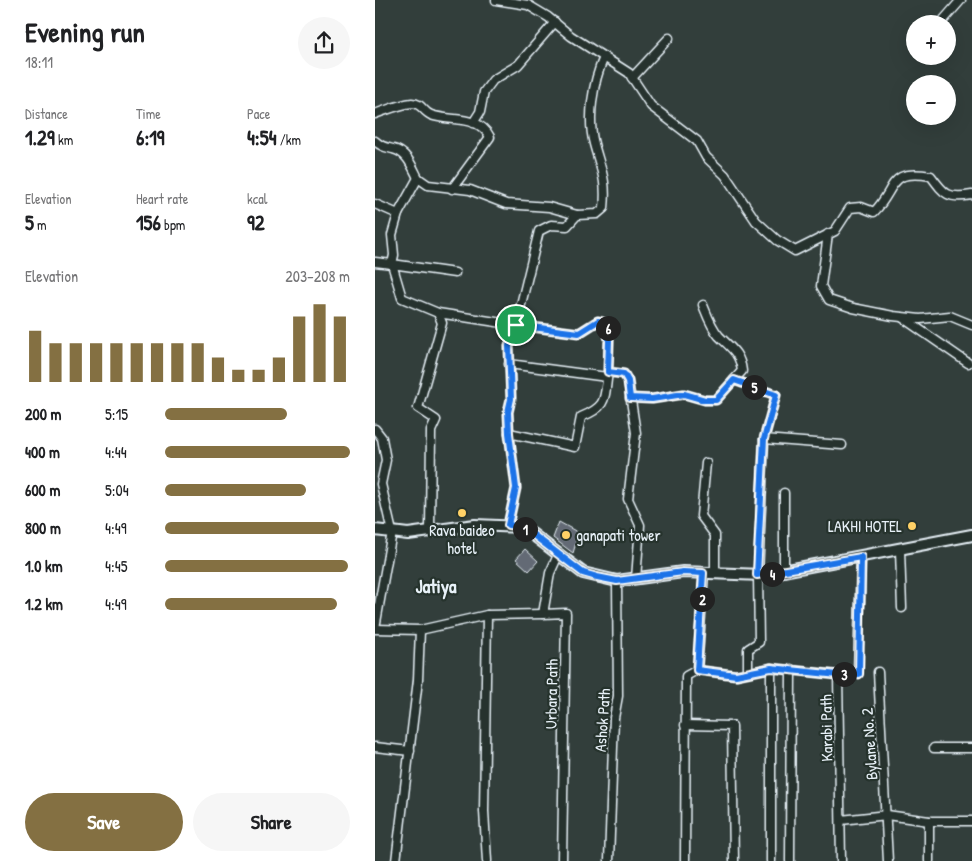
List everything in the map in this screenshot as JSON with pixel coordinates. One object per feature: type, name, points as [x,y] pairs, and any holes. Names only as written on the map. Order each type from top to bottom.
[{"type":"main road","points":[[375,530],[408,534],[475,525],[523,527],[583,573],[617,581],[683,572],[757,575],[784,572],[972,535]]},
{"type":"street","points":[[496,0],[528,5],[555,22],[571,36],[629,73],[651,106],[697,141],[706,157],[725,176],[756,221],[777,240],[795,251],[835,230],[851,208],[861,208],[874,212],[899,177],[912,173],[931,176],[941,190],[953,198],[972,195]]},
{"type":"street","points":[[948,15],[961,0]]},
{"type":"street","points":[[473,122],[480,112],[484,92],[493,80],[518,65],[555,22]]},
{"type":"street","points":[[632,78],[669,38]]},
{"type":"street","points":[[375,141],[382,148],[401,152],[410,161],[418,178],[429,185],[470,190],[506,204],[549,207],[577,215],[597,214],[604,208],[605,182],[603,167],[594,143],[592,117],[596,84],[604,58]]},
{"type":"street","points":[[375,114],[413,103],[421,105],[426,112],[433,116],[453,117],[473,122],[487,130],[490,137],[452,189]]},
{"type":"street","points":[[418,178],[398,214],[392,235],[394,255],[391,264],[402,298],[438,313],[579,333],[598,321],[607,323],[609,340],[605,401],[598,410],[581,417],[575,447],[509,433]]},
{"type":"street","points":[[375,204],[398,214]]},
{"type":"street","points":[[508,525],[516,488],[509,433],[508,412],[511,399],[509,346],[539,231],[551,225],[567,226],[577,215]]},
{"type":"street","points":[[828,234],[821,286],[829,300],[853,308],[902,317],[920,319],[950,316],[972,325]]},
{"type":"street","points":[[375,262],[455,273]]},
{"type":"street","points":[[630,398],[652,399],[684,394],[705,400],[716,400],[742,371],[741,360],[735,349],[718,335],[703,305]]},
{"type":"street","points":[[430,532],[431,431],[436,420],[418,408],[442,323],[438,313]]},
{"type":"street","points":[[902,317],[967,362]]},
{"type":"street","points":[[509,364],[607,375],[624,374],[628,381],[636,433],[628,499],[640,525],[636,579]]},
{"type":"street","points":[[734,380],[776,395],[764,439],[757,575],[759,642],[748,648],[748,672]]},
{"type":"street","points":[[375,429],[382,438],[386,460],[381,484],[392,532],[375,628],[420,630],[487,614],[543,614],[550,572],[559,553]]},
{"type":"street","points":[[764,439],[842,445]]},
{"type":"street","points":[[706,463],[701,516],[715,534],[715,574]]},
{"type":"street","points":[[784,492],[784,572]]},
{"type":"street","points":[[900,550],[902,608]]},
{"type":"street","points":[[838,675],[859,674],[861,557]]},
{"type":"street","points":[[685,861],[685,676],[697,670],[703,573]]},
{"type":"street","name":"Ashok Path","points":[[609,861],[614,718],[618,696],[617,581]]},
{"type":"street","name":"Urbara Path","points":[[543,614],[566,613],[562,861]]},
{"type":"street","points":[[487,614],[484,811],[487,861]]},
{"type":"street","points":[[396,861],[418,680],[420,630]]},
{"type":"street","points":[[771,668],[771,861]]},
{"type":"street","name":"Karabi Path","points":[[697,670],[736,675],[771,668],[838,675],[841,861]]},
{"type":"street","points":[[790,861],[791,669]]},
{"type":"street","name":"Bylane No. 2","points":[[878,672],[888,861]]},
{"type":"street","points":[[685,725],[732,726],[734,861]]},
{"type":"street","points":[[375,747],[410,751]]},
{"type":"street","points":[[934,748],[972,748]]},
{"type":"street","points":[[841,820],[887,814],[929,821],[972,821]]},
{"type":"street","points":[[929,821],[929,861]]},
{"type":"building","name":"ganapati tower","points":[[559,522],[579,533],[573,553],[553,538]]},
{"type":"building","points":[[525,549],[538,561],[529,571],[516,559]]},
{"type":"place","name":"Rava baideo hotel","points":[[462,513]]},
{"type":"place","name":"LAKHI HOTEL","points":[[912,526]]},
{"type":"place","name":"ganapati tower","points":[[566,535]]},
{"type":"district","name":"Jatiya","points":[[436,586]]},
{"type":"route","points":[[598,321],[607,323],[609,340],[608,372],[624,374],[628,381],[630,398],[652,399],[684,394],[705,400],[716,400],[734,380],[776,395],[764,439],[757,575],[779,573],[861,557],[859,674],[838,675],[771,668],[736,675],[697,670],[703,573],[683,572],[617,581],[597,577],[583,573],[523,527],[508,525],[516,488],[508,412],[511,399],[509,346],[516,325],[579,333],[598,321]]}]
